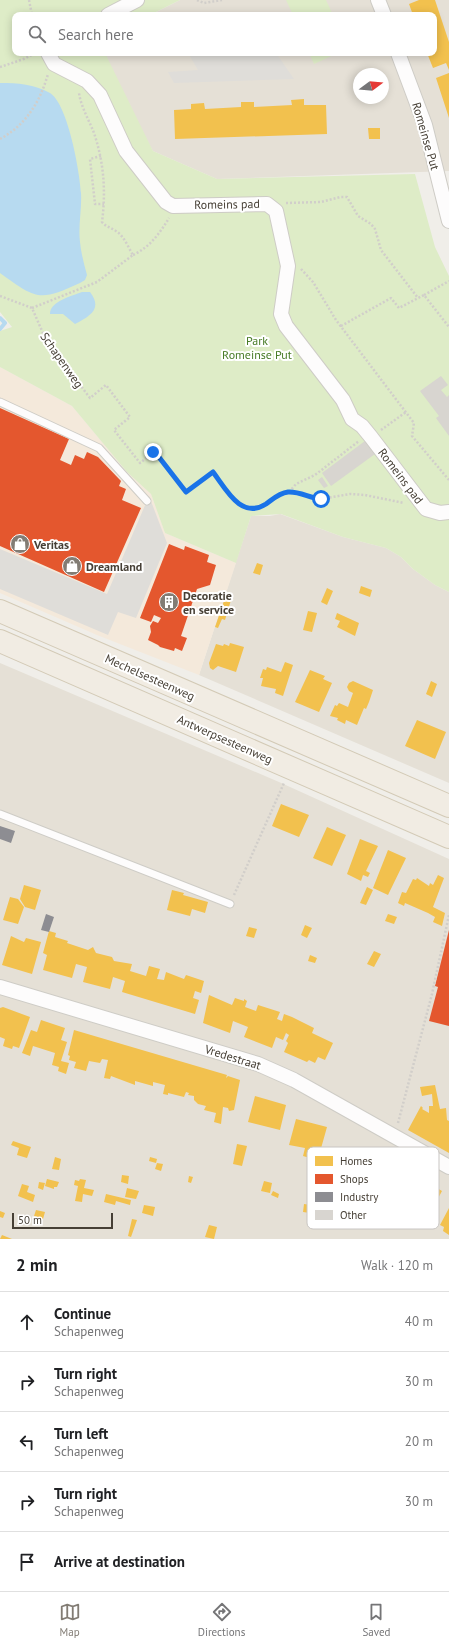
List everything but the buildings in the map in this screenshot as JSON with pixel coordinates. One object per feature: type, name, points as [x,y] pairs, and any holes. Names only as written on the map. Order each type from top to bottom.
[{"type":"main road","name":"Mechelsesteenweg","points":[[0,612],[302,761],[449,806]]},
{"type":"main road","name":"Antwerpsesteenweg","points":[[0,641],[302,761],[318,779],[449,837]]},
{"type":"street","points":[[114,12],[137,0]]},
{"type":"street","points":[[378,0],[383,12]]},
{"type":"street","points":[[50,56],[54,64],[87,81],[100,95],[126,150],[166,202],[174,206]]},
{"type":"street","name":"Romeinse Put","points":[[399,56],[426,125],[449,221]]},
{"type":"street","name":"Romeins pad","points":[[174,206],[267,204],[272,206],[276,211],[288,266],[281,314],[286,326],[343,400],[352,419],[370,435],[426,509],[440,513],[449,512]]},
{"type":"street","name":"Vredestraat","points":[[0,987],[258,1064],[294,1080],[413,1147]]},
{"type":"street","name":"Vredestraat","points":[[439,1161],[449,1167]]},
{"type":"lane","points":[[0,402],[99,448],[147,501]]},
{"type":"lane","points":[[0,814],[230,904]]},
{"type":"path","points":[[29,0],[31,12]]},
{"type":"path","points":[[197,0],[204,4],[222,0]]},
{"type":"path","points":[[0,67],[8,66],[29,56]]},
{"type":"path","points":[[80,78],[79,94],[100,156],[104,181],[102,222],[106,226],[116,231],[123,238],[133,255]]},
{"type":"path","points":[[0,139],[14,130],[31,113],[44,86]]},
{"type":"path","points":[[100,156],[90,158],[95,204],[104,204]]},
{"type":"path","points":[[272,206],[286,203],[321,202],[340,197],[347,197],[358,216],[371,224],[375,229],[381,250],[418,298]]},
{"type":"path","points":[[0,296],[32,310],[92,284],[133,255],[142,251],[153,241],[171,214],[174,206]]},
{"type":"path","points":[[288,266],[302,269],[313,282],[341,326],[414,424],[412,436],[449,480]]},
{"type":"path","points":[[341,326],[391,298],[399,308],[449,282]]},
{"type":"path","points":[[424,295],[449,327]]},
{"type":"path","name":"Schapenweg","points":[[32,310],[52,349],[90,398],[106,385],[130,417],[114,430],[140,463],[155,452],[186,492],[213,472],[234,500],[248,509],[260,508],[279,495],[289,492]]},
{"type":"path","points":[[406,412],[370,435],[315,475],[293,486],[289,492],[321,499],[350,494],[365,495],[426,509]]},
{"type":"path","points":[[230,904],[302,761]]},
{"type":"path","points":[[395,1137],[432,994],[449,915]]},
{"type":"shaded area","points":[[180,0],[449,0],[449,171],[217,179],[153,151],[99,56],[437,56],[437,12],[156,12]]},
{"type":"shaded area","points":[[190,56],[278,56],[294,79],[174,83],[168,72],[198,70]]},
{"type":"shaded area","points":[[0,367],[72,406],[127,472],[151,494],[165,533],[236,563],[199,675],[97,635],[0,593]]},
{"type":"shaded area","points":[[149,496],[167,543],[136,618],[118,612],[108,635],[0,589],[0,549],[107,594]]},
{"type":"shaded area","points":[[280,514],[343,537],[386,548],[401,557],[413,569],[435,585],[449,592],[449,783],[199,675],[251,516],[270,516]]},
{"type":"shaded area","points":[[0,663],[279,782],[449,859],[449,1239],[0,1239]]},
{"type":"green space","name":"Park Romeinse Put","points":[[0,0],[180,0],[156,12],[12,12],[12,56],[106,56],[153,151],[217,179],[415,174],[435,247],[449,276],[449,592],[435,585],[413,569],[401,557],[386,548],[343,537],[281,514],[251,516],[236,563],[165,533],[151,494],[127,472],[72,406],[0,367],[0,331],[12,327],[0,312]]},
{"type":"green space","points":[[286,0],[326,0],[332,12],[292,12]]},
{"type":"green space","points":[[310,56],[331,56],[314,64]]},
{"type":"water","points":[[0,83],[26,85],[50,93],[62,110],[72,140],[80,183],[80,246],[87,275],[85,280],[80,283],[55,293],[38,295],[30,293],[0,273]]},
{"type":"water","points":[[82,292],[90,292],[95,303],[93,311],[86,318],[75,324],[63,314],[50,314],[51,309],[57,302]]},
{"type":"waterway","points":[[0,318],[5,323],[0,329]]},
{"type":"place","name":"Veritas","points":[[20,544]]},
{"type":"place","name":"Dreamland","points":[[72,566]]},
{"type":"place","name":"Decoratie en service","points":[[169,602]]},
{"type":"route","points":[[153,452],[155,452],[186,492],[213,472],[234,500],[238,504],[248,509],[260,508],[279,495],[289,492],[298,493],[314,499],[321,499]]}]
